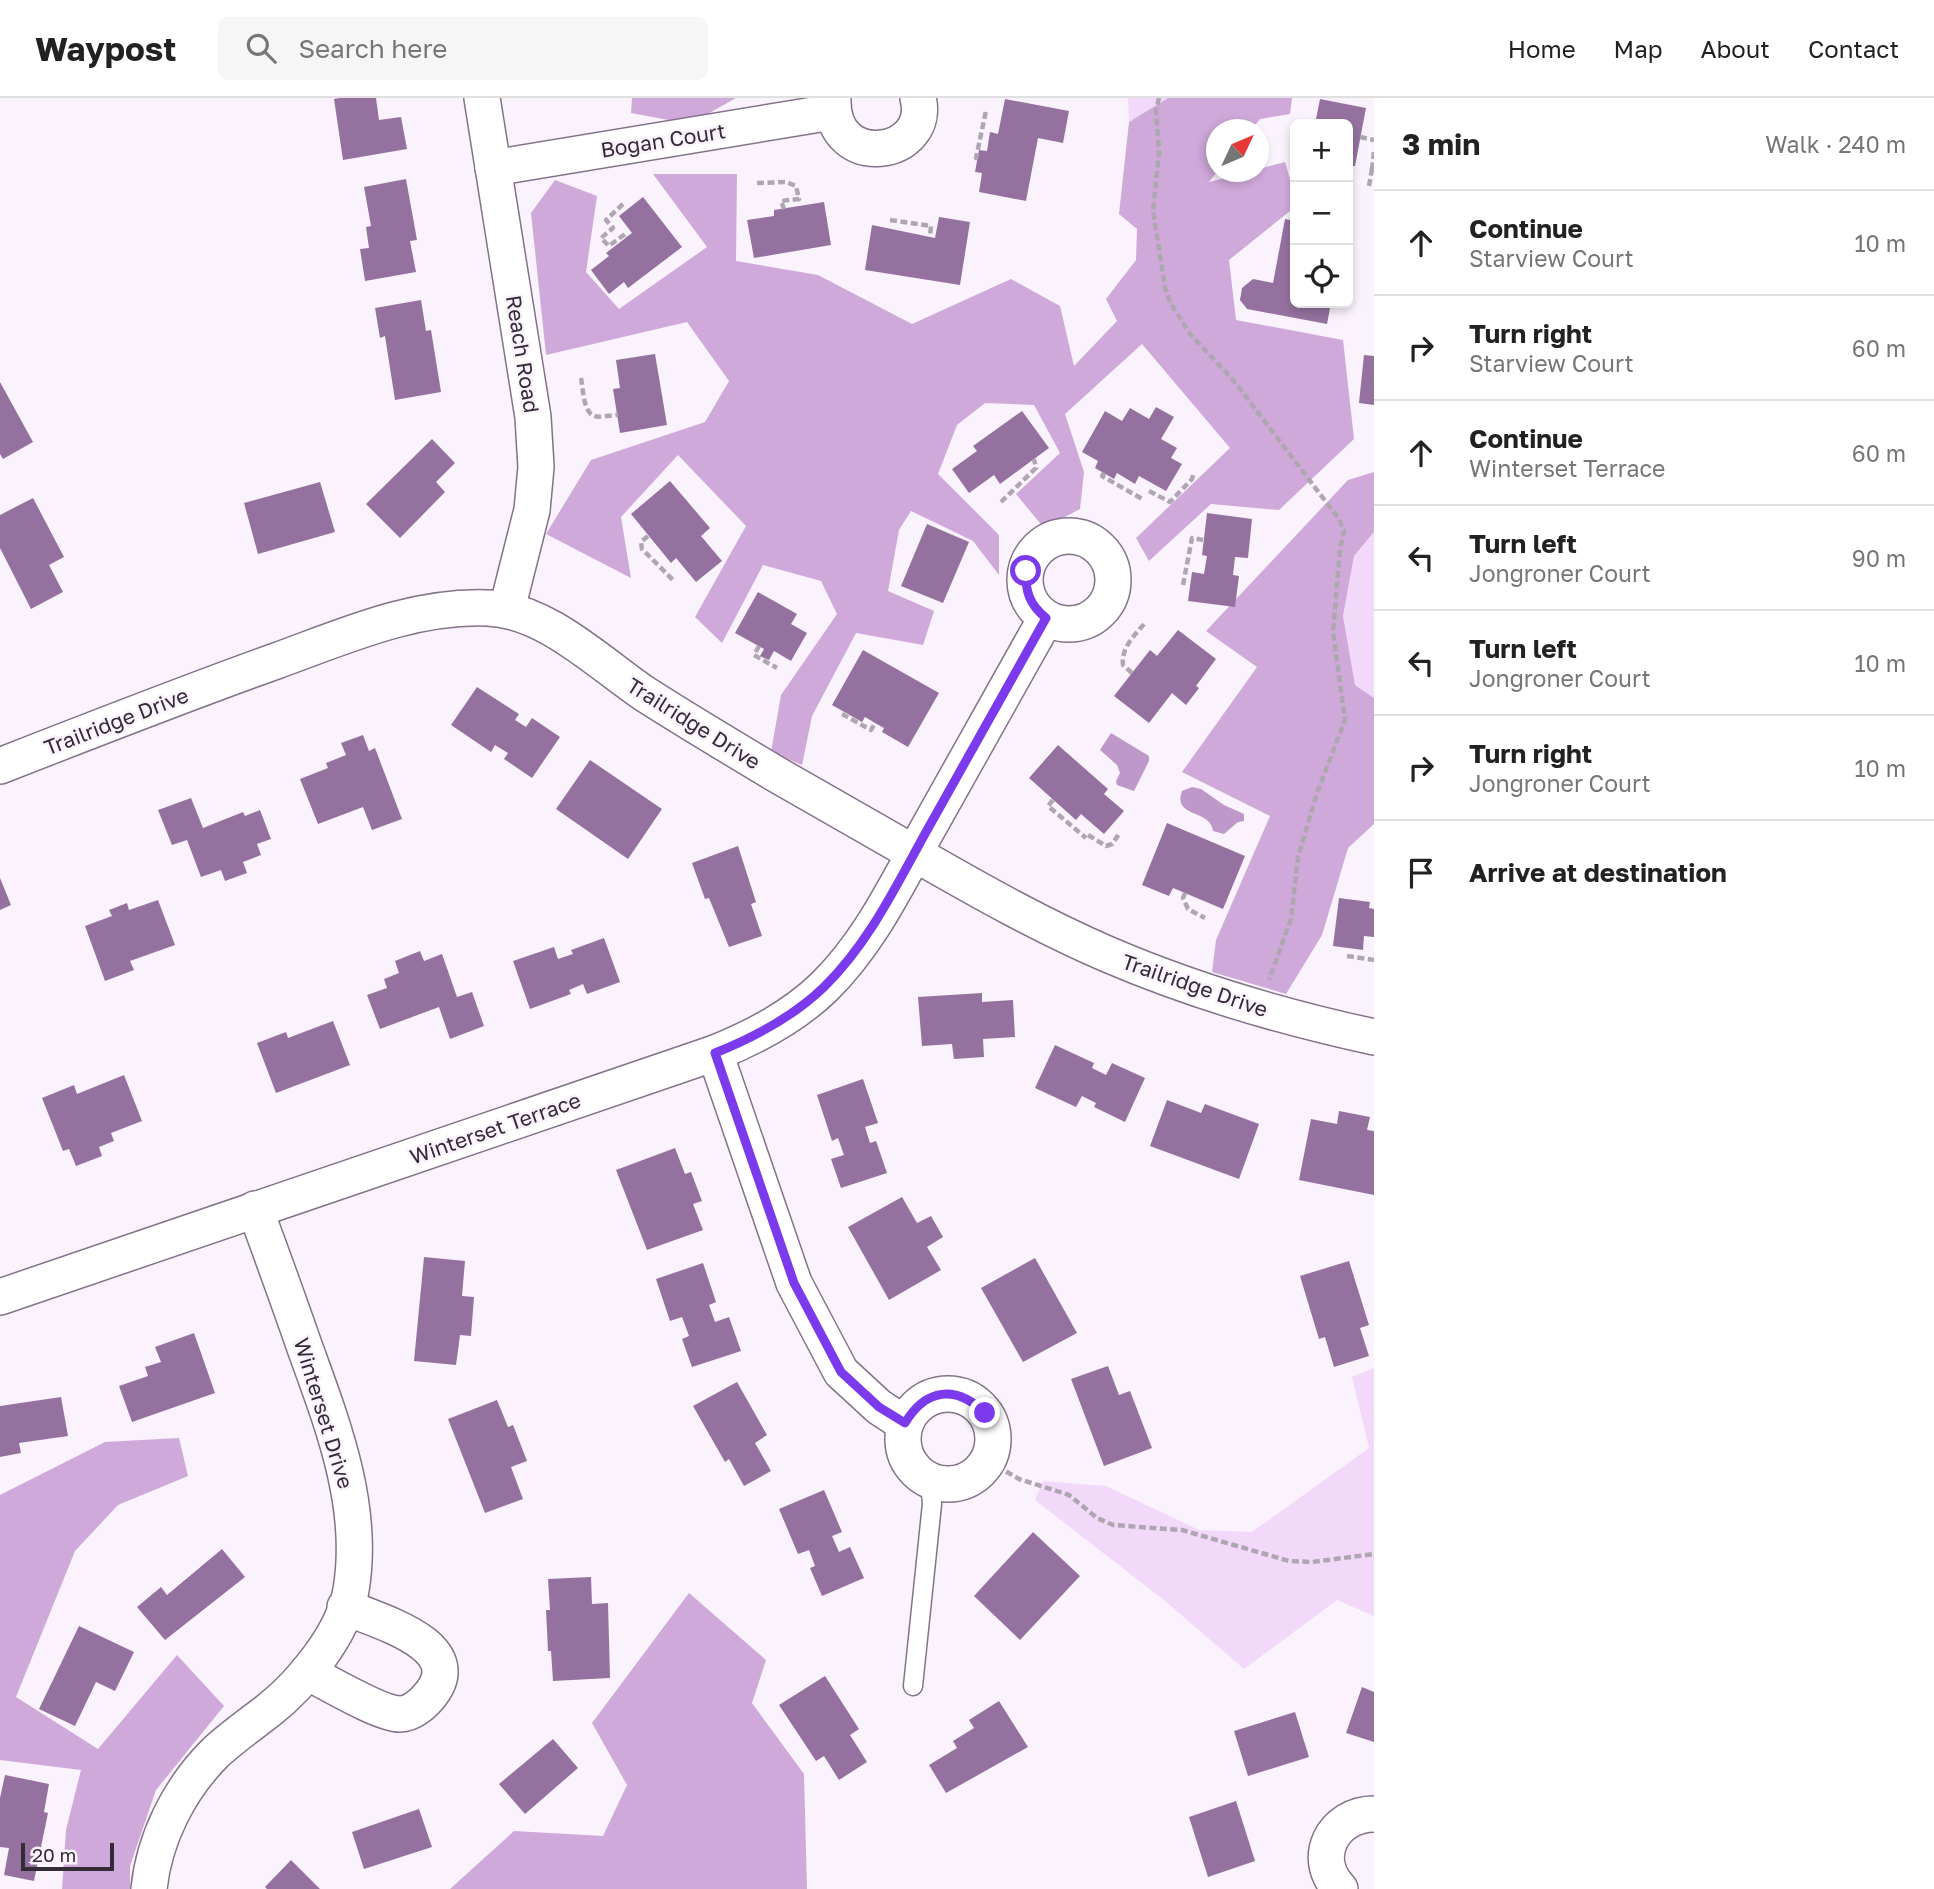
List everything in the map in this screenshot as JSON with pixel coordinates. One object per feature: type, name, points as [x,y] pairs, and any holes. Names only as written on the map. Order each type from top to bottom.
[{"type":"street","name":"Reach Road","points":[[482,98],[533,417],[536,467],[532,510],[507,609]]},
{"type":"street","name":"Bogan Court","points":[[493,168],[832,105],[838,129],[851,142],[867,149],[886,149],[899,143],[917,122],[918,98]]},
{"type":"street","name":"Trailridge Drive","points":[[0,765],[387,621],[423,612],[484,607],[507,609],[562,635],[684,719],[1042,924],[1106,954],[1186,986],[1258,1009],[1374,1037]]},
{"type":"street","name":"Winterset Terrace","points":[[0,1297],[715,1053],[748,1040],[774,1025],[801,1007],[825,986],[854,953],[886,907],[1046,618]]},
{"type":"street","points":[[715,1053],[794,1283],[841,1372],[879,1407],[905,1423]]},
{"type":"street","name":"Winterset Drive","points":[[149,1889],[161,1835],[189,1785],[215,1754],[273,1707],[307,1672],[338,1625],[351,1592],[355,1545],[350,1494],[324,1400],[255,1209]]},
{"type":"street","points":[[958,1395],[974,1402],[985,1413],[992,1429],[993,1445],[988,1461],[977,1474],[962,1482],[946,1485],[930,1481],[915,1471],[906,1457],[902,1441],[905,1423],[913,1409],[934,1396],[958,1395]]},
{"type":"street","points":[[307,1672],[387,1712],[402,1714],[414,1710],[430,1695],[440,1679],[440,1666],[427,1645],[345,1607]]},
{"type":"street","points":[[1339,1889],[1327,1866],[1327,1848],[1334,1832],[1347,1820],[1363,1814],[1374,1814]]},
{"type":"lane","points":[[913,1686],[932,1504],[930,1481]]},
{"type":"path","points":[[1159,98],[1156,111],[1159,153],[1153,211],[1165,288],[1170,302],[1190,334],[1234,381],[1339,519],[1345,531],[1340,549],[1333,632],[1345,720],[1313,805],[1298,857],[1291,919],[1258,1009]]},
{"type":"path","points":[[978,158],[986,111]]},
{"type":"path","points":[[1360,137],[1374,140]]},
{"type":"path","points":[[1369,186],[1374,152]]},
{"type":"path","points":[[757,183],[786,182],[796,186],[799,199],[781,201],[784,209]]},
{"type":"path","points":[[623,204],[607,220],[613,228],[601,238],[609,246],[625,234],[627,237]]},
{"type":"path","points":[[890,220],[931,226],[930,237]]},
{"type":"path","points":[[581,378],[586,406],[591,414],[618,415]]},
{"type":"path","points":[[1001,502],[1030,476],[1036,468],[1034,459]]},
{"type":"path","points":[[1149,491],[1170,502],[1192,478],[1194,472]]},
{"type":"path","points":[[1104,473],[1102,476],[1144,500]]},
{"type":"path","points":[[649,536],[641,542],[642,548],[674,581]]},
{"type":"path","points":[[1183,585],[1192,538],[1203,540]]},
{"type":"path","points":[[1132,673],[1123,664],[1122,657],[1124,649],[1144,624]]},
{"type":"path","points":[[759,646],[754,655],[777,668]]},
{"type":"path","points":[[842,714],[871,730],[875,723]]},
{"type":"path","points":[[1053,800],[1048,806],[1087,836],[1106,846],[1119,834]]},
{"type":"path","points":[[1185,893],[1183,898],[1188,909],[1205,918]]},
{"type":"path","points":[[1348,956],[1374,960]]},
{"type":"path","points":[[988,1461],[1019,1479],[1069,1495],[1097,1518],[1113,1525],[1182,1530],[1289,1561],[1312,1562],[1374,1554]]},
{"type":"shaded area","points":[[632,98],[736,98],[690,124],[631,113]]},
{"type":"shaded area","points":[[1128,98],[1168,98],[1129,122]]},
{"type":"shaded area","points":[[1168,98],[1292,98],[1290,114],[1260,119],[1206,119],[1206,182],[1269,182],[1269,166],[1285,162],[1290,180],[1290,211],[1229,260],[1236,320],[1343,340],[1354,439],[1279,510],[1211,504],[1149,561],[1136,538],[1230,448],[1142,344],[1065,414],[1084,472],[1080,509],[1044,528],[1016,494],[1060,453],[1034,405],[985,403],[957,425],[938,474],[999,535],[999,575],[973,541],[911,511],[899,530],[888,591],[934,611],[923,645],[856,633],[812,716],[802,765],[771,752],[781,695],[837,614],[821,581],[763,565],[722,643],[695,617],[746,526],[678,455],[621,517],[631,578],[546,534],[591,460],[705,422],[729,381],[687,322],[546,355],[531,213],[555,180],[597,196],[586,272],[619,309],[707,247],[653,174],[737,174],[736,261],[818,275],[912,324],[1011,279],[1060,306],[1074,366],[1117,321],[1106,299],[1136,260],[1137,229],[1119,214],[1129,122]]},
{"type":"shaded area","points":[[1374,472],[1374,532],[1354,556],[1343,616],[1355,685],[1374,698],[1374,824],[1348,848],[1322,935],[1286,994],[1212,972],[1216,940],[1270,816],[1182,772],[1257,667],[1206,631],[1348,480]]},
{"type":"shaded area","points":[[1374,532],[1374,698],[1355,685],[1343,616],[1354,556]]},
{"type":"shaded area","points":[[1111,733],[1149,756],[1134,791],[1117,785],[1120,773],[1117,765],[1100,750]]},
{"type":"shaded area","points":[[1192,787],[1201,789],[1224,805],[1244,814],[1244,821],[1238,822],[1224,834],[1213,831],[1206,819],[1182,806],[1182,791]]},
{"type":"shaded area","points":[[1374,1368],[1374,1616],[1337,1600],[1244,1669],[1165,1601],[1035,1500],[1043,1481],[1106,1486],[1199,1530],[1252,1532],[1369,1448],[1352,1377]]},
{"type":"shaded area","points":[[179,1438],[188,1476],[118,1505],[75,1551],[16,1697],[98,1749],[177,1655],[224,1706],[156,1790],[130,1866],[130,1889],[62,1889],[66,1830],[81,1770],[0,1760],[0,1495],[105,1442]]},
{"type":"shaded area","points":[[689,1593],[766,1660],[752,1703],[804,1774],[807,1889],[450,1889],[514,1831],[603,1836],[627,1785],[592,1723]]},
{"type":"building","points":[[376,98],[379,120],[401,117],[407,149],[343,160],[334,99]]},
{"type":"building","points":[[1005,99],[1069,111],[1063,143],[1038,138],[1026,201],[979,192],[982,173],[975,172],[979,150],[987,151],[990,132],[998,134]]},
{"type":"building","points":[[1320,99],[1366,108],[1355,166],[1353,119],[1316,119]]},
{"type":"building","points":[[406,179],[417,240],[410,241],[416,272],[365,281],[360,249],[369,248],[366,227],[371,226],[364,187]]},
{"type":"building","points":[[643,197],[682,247],[628,288],[624,282],[609,294],[591,270],[609,256],[606,253],[632,233],[619,216]]},
{"type":"building","points":[[824,202],[831,245],[754,258],[747,220],[774,216],[774,210]]},
{"type":"building","points":[[939,217],[970,222],[960,285],[865,270],[872,225],[935,238]]},
{"type":"building","points":[[1285,219],[1290,220],[1290,308],[1330,308],[1327,324],[1247,309],[1240,300],[1242,288],[1253,279],[1273,283]]},
{"type":"building","points":[[421,300],[426,331],[431,330],[441,392],[395,400],[385,336],[380,338],[375,308]]},
{"type":"building","points":[[655,354],[667,425],[620,433],[613,389],[620,388],[616,360]]},
{"type":"building","points":[[1364,355],[1374,356],[1374,405],[1359,403]]},
{"type":"building","points":[[0,382],[33,442],[3,459],[0,454]]},
{"type":"building","points":[[1156,407],[1174,417],[1161,439],[1177,448],[1171,458],[1182,464],[1166,491],[1139,476],[1135,484],[1117,473],[1114,479],[1095,468],[1098,461],[1082,452],[1105,411],[1122,421],[1130,408],[1149,419]]},
{"type":"building","points":[[1022,411],[1049,448],[1000,484],[994,475],[969,493],[952,469],[977,451],[973,446]]},
{"type":"building","points":[[432,439],[455,463],[436,482],[445,492],[400,538],[366,504]]},
{"type":"building","points":[[670,481],[710,528],[701,536],[722,561],[696,582],[676,558],[671,563],[631,514]]},
{"type":"building","points":[[320,482],[335,532],[258,554],[244,503]]},
{"type":"building","points":[[33,498],[64,557],[49,565],[63,592],[31,609],[0,548],[0,515]]},
{"type":"building","points":[[1207,513],[1252,519],[1248,558],[1235,557],[1233,575],[1239,576],[1235,607],[1188,601],[1192,572],[1204,574],[1207,556],[1202,555]]},
{"type":"building","points":[[927,524],[969,542],[943,603],[901,586]]},
{"type":"building","points":[[758,592],[797,614],[791,624],[807,633],[791,661],[774,651],[769,660],[760,656],[764,649],[735,633]]},
{"type":"building","points":[[1178,630],[1216,659],[1186,705],[1172,693],[1149,723],[1114,696],[1150,650],[1157,656]]},
{"type":"building","points":[[863,650],[939,693],[908,747],[882,732],[884,728],[865,717],[862,722],[832,705]]},
{"type":"building","points":[[477,687],[519,714],[515,720],[526,727],[532,718],[560,737],[532,778],[504,759],[508,753],[495,745],[491,752],[451,725]]},
{"type":"building","points":[[363,735],[369,751],[375,748],[402,819],[372,830],[363,807],[318,824],[300,779],[328,768],[326,763],[346,755],[341,743]]},
{"type":"building","points":[[1058,745],[1108,789],[1104,794],[1124,811],[1104,834],[1081,814],[1076,820],[1029,778]]},
{"type":"building","points":[[590,760],[662,809],[628,859],[556,809]]},
{"type":"building","points":[[191,798],[203,828],[243,812],[245,816],[260,810],[271,839],[257,844],[261,855],[243,862],[247,873],[225,881],[221,870],[201,877],[187,840],[172,845],[158,810]]},
{"type":"building","points":[[1167,823],[1245,856],[1223,909],[1173,888],[1169,896],[1142,885]]},
{"type":"building","points":[[738,846],[756,902],[751,904],[762,936],[729,947],[709,898],[705,899],[692,863]]},
{"type":"building","points":[[0,878],[11,905],[0,910]]},
{"type":"building","points":[[1339,898],[1370,902],[1369,908],[1374,909],[1374,937],[1364,936],[1363,950],[1333,946]]},
{"type":"building","points":[[158,900],[175,945],[130,961],[134,970],[105,981],[85,926],[112,916],[109,910],[127,903],[129,910]]},
{"type":"building","points":[[604,938],[620,982],[587,994],[583,984],[569,990],[571,994],[530,1009],[513,961],[554,947],[558,959],[573,954],[571,950]]},
{"type":"building","points":[[420,951],[424,961],[442,954],[457,997],[472,992],[484,1026],[450,1039],[439,1007],[380,1029],[367,995],[387,988],[384,979],[399,973],[395,961]]},
{"type":"building","points":[[982,993],[982,1002],[1013,1000],[1015,1037],[983,1039],[984,1057],[954,1059],[952,1044],[922,1046],[918,997]]},
{"type":"building","points":[[333,1021],[350,1065],[276,1093],[257,1043],[286,1032],[288,1038]]},
{"type":"building","points":[[1055,1045],[1094,1063],[1092,1068],[1106,1075],[1112,1063],[1145,1078],[1125,1122],[1094,1107],[1096,1103],[1082,1096],[1076,1107],[1035,1088]]},
{"type":"building","points":[[124,1075],[142,1121],[111,1133],[114,1141],[99,1147],[102,1156],[76,1166],[69,1149],[63,1151],[42,1098],[74,1085],[77,1094]]},
{"type":"building","points":[[863,1079],[878,1123],[865,1127],[870,1143],[876,1141],[887,1173],[841,1188],[831,1159],[844,1155],[838,1138],[832,1141],[817,1095]]},
{"type":"building","points":[[1167,1100],[1201,1113],[1205,1104],[1259,1124],[1239,1179],[1150,1146]]},
{"type":"building","points":[[1339,1111],[1370,1117],[1367,1130],[1374,1131],[1374,1195],[1299,1180],[1311,1119],[1337,1124]]},
{"type":"building","points":[[675,1148],[685,1174],[691,1172],[702,1201],[693,1204],[703,1230],[647,1250],[616,1170]]},
{"type":"building","points":[[902,1197],[917,1223],[931,1216],[943,1237],[927,1247],[941,1270],[889,1300],[848,1227]]},
{"type":"building","points":[[424,1257],[465,1261],[462,1296],[474,1297],[471,1336],[460,1335],[456,1365],[414,1361]]},
{"type":"building","points":[[1035,1258],[1077,1333],[1023,1362],[981,1288]]},
{"type":"building","points":[[1349,1261],[1369,1325],[1360,1328],[1369,1356],[1334,1367],[1325,1337],[1319,1339],[1300,1276]]},
{"type":"building","points":[[703,1263],[716,1302],[709,1305],[715,1322],[729,1317],[741,1351],[692,1367],[682,1339],[689,1336],[682,1317],[670,1321],[656,1279]]},
{"type":"building","points":[[194,1333],[215,1393],[132,1422],[119,1386],[148,1376],[145,1367],[161,1362],[155,1347]]},
{"type":"building","points":[[1108,1366],[1119,1395],[1130,1391],[1152,1448],[1104,1466],[1071,1379]]},
{"type":"building","points":[[737,1382],[767,1435],[755,1443],[771,1471],[744,1486],[729,1459],[725,1462],[693,1406]]},
{"type":"building","points":[[61,1397],[68,1436],[19,1443],[21,1453],[0,1457],[0,1406]]},
{"type":"building","points":[[497,1400],[508,1427],[513,1425],[527,1461],[511,1467],[523,1499],[485,1513],[448,1419]]},
{"type":"building","points":[[824,1490],[842,1532],[832,1536],[839,1552],[850,1547],[864,1578],[822,1596],[810,1568],[815,1566],[809,1550],[798,1554],[779,1509]]},
{"type":"building","points":[[1033,1532],[1080,1576],[1020,1640],[974,1596]]},
{"type":"building","points":[[222,1549],[245,1577],[165,1640],[137,1607],[161,1587],[167,1595]]},
{"type":"building","points":[[591,1577],[592,1604],[608,1603],[610,1678],[553,1681],[551,1651],[548,1651],[548,1579]]},
{"type":"building","points":[[79,1626],[134,1652],[115,1691],[96,1682],[75,1726],[39,1709]]},
{"type":"building","points":[[825,1676],[859,1729],[850,1735],[867,1762],[839,1780],[824,1756],[816,1761],[779,1705]]},
{"type":"building","points":[[1362,1687],[1374,1692],[1374,1742],[1346,1733]]},
{"type":"building","points":[[999,1701],[1028,1747],[946,1793],[929,1765],[957,1748],[953,1741],[974,1728],[969,1720]]},
{"type":"building","points":[[1295,1712],[1309,1757],[1248,1776],[1234,1731]]},
{"type":"building","points":[[553,1739],[578,1768],[525,1814],[499,1784]]},
{"type":"building","points":[[5,1775],[49,1784],[44,1812],[48,1813],[34,1881],[4,1875],[9,1848],[0,1847],[0,1798]]},
{"type":"building","points":[[1236,1801],[1255,1861],[1208,1877],[1189,1817]]},
{"type":"building","points":[[419,1809],[432,1847],[364,1869],[352,1832]]},
{"type":"building","points":[[291,1860],[320,1889],[265,1887]]},
{"type":"route","points":[[985,1413],[974,1402],[958,1395],[942,1394],[926,1399],[913,1409],[905,1423],[879,1407],[841,1372],[794,1283],[715,1053],[748,1040],[801,1007],[825,986],[854,953],[886,907],[1046,618],[1036,610],[1029,598],[1025,585],[1026,571]]}]
